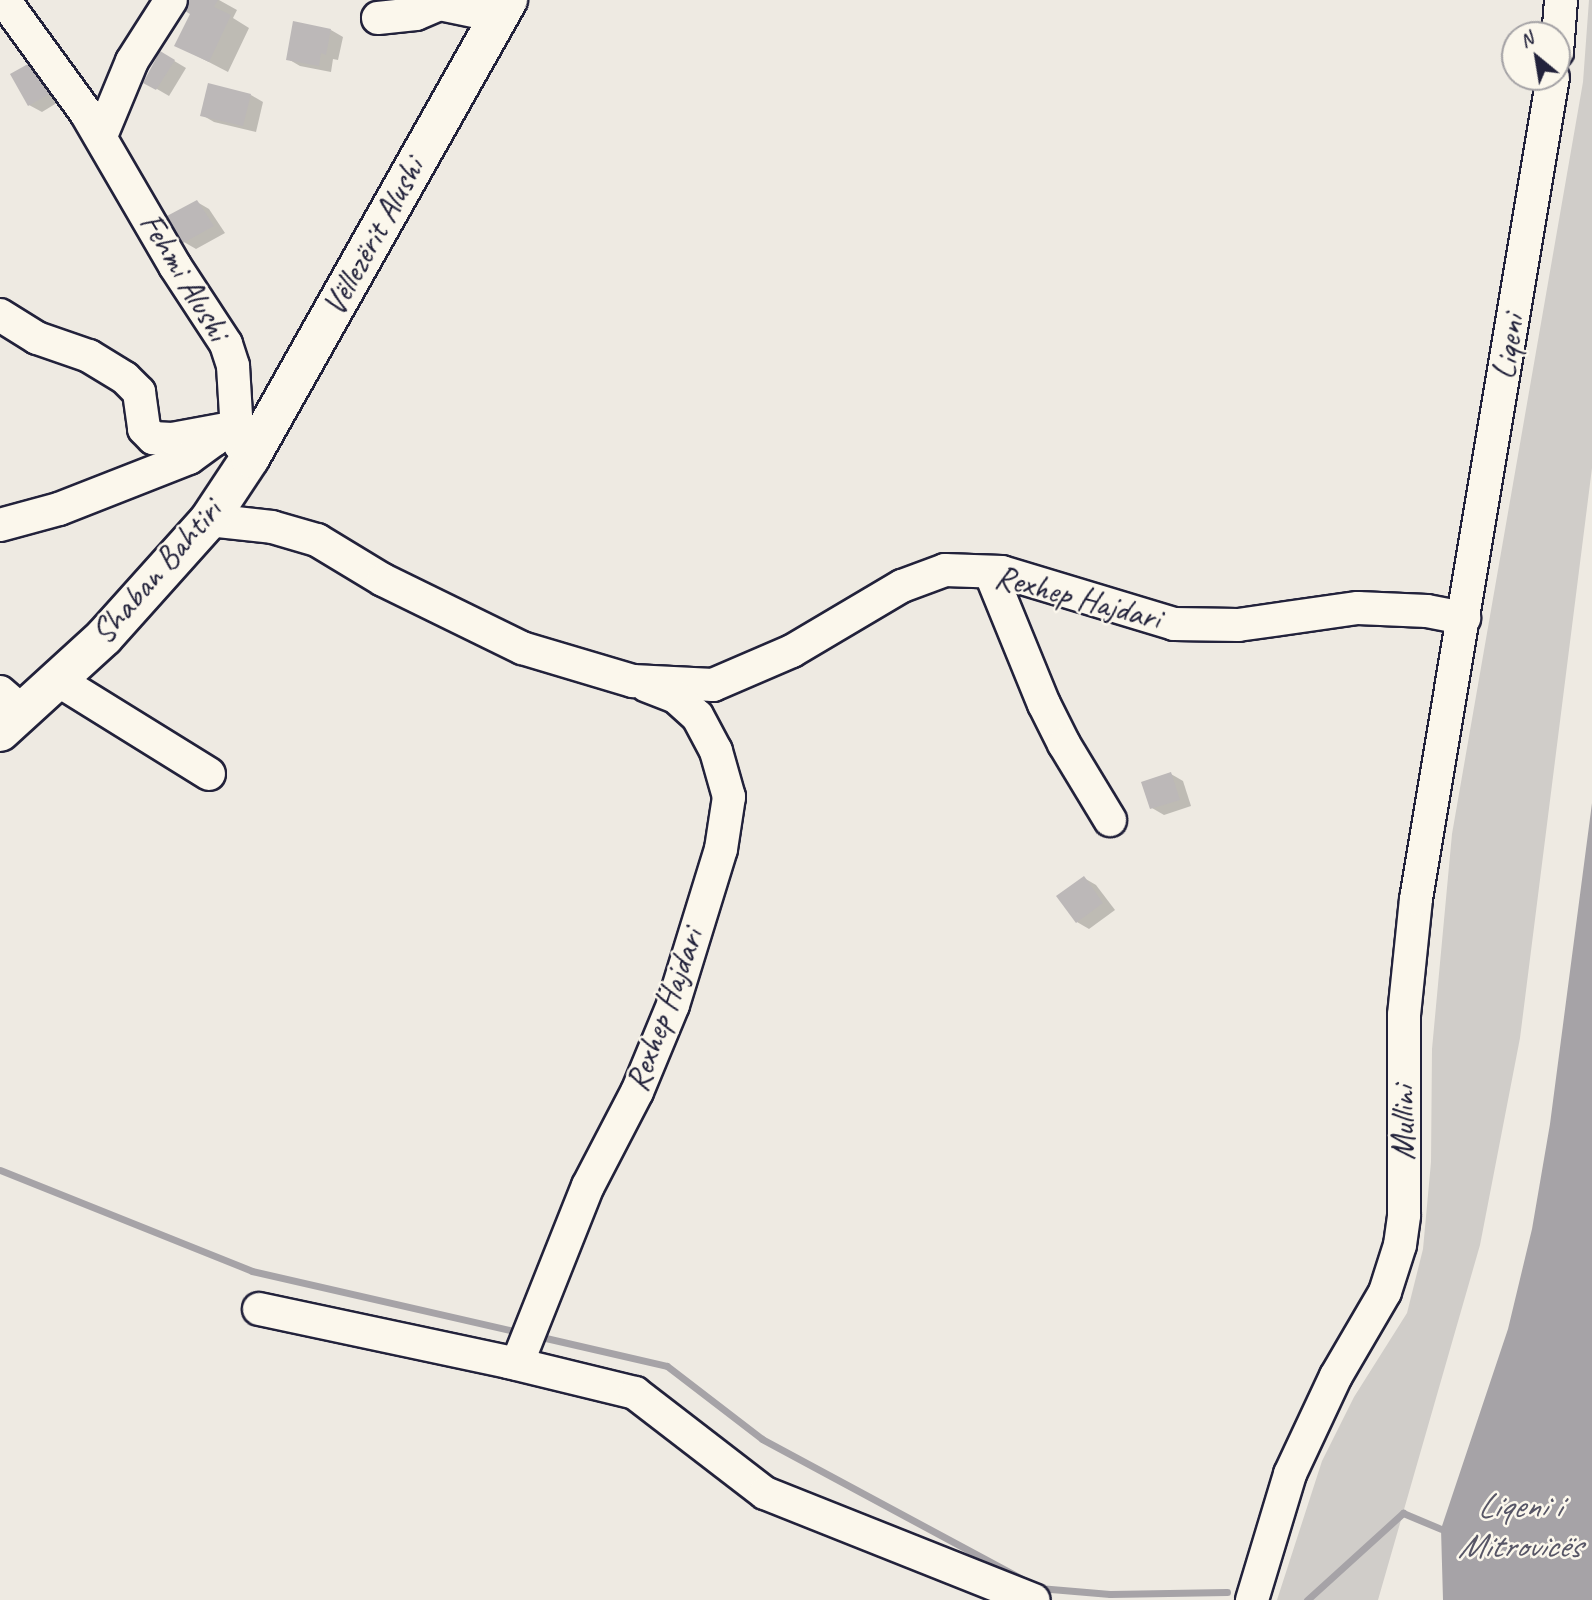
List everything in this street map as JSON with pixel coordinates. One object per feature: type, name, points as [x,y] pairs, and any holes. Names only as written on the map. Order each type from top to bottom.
[{"type":"main road","name":"Vëllezërit Alushi","points":[[235,439],[503,8]]},
{"type":"main road","name":"Shaban Bahtiri","points":[[7,712],[56,679],[104,637],[209,520],[235,439]]},
{"type":"street","points":[[101,136],[132,61],[171,0]]},
{"type":"street","points":[[1559,21],[1561,0]]},
{"type":"street","name":"Vëllezërit Alushi","points":[[378,18],[416,14],[440,4],[503,8]]},
{"type":"street","name":"Fehmi Alushi","points":[[7,16],[101,136],[175,266],[226,344],[233,366],[235,439]]},
{"type":"street","name":"Liqeni","points":[[1464,618],[1551,91]]},
{"type":"street","points":[[0,315],[37,338],[89,356],[125,378],[139,391],[145,429],[153,438],[235,439]]},
{"type":"street","points":[[0,526],[59,509],[188,458],[214,440],[235,439]]},
{"type":"street","name":"Rexhep Hajdari","points":[[209,520],[272,527],[317,540],[383,580],[522,648],[633,681],[676,697],[697,716],[716,751],[729,797],[721,849],[673,1005],[636,1092],[588,1186],[517,1364]]},
{"type":"street","name":"Rexhep Hajdari","points":[[633,681],[713,685],[792,651],[902,586],[945,570],[990,572],[1044,584],[1174,624],[1238,625],[1358,608],[1427,611],[1464,618]]},
{"type":"street","points":[[990,572],[1044,704],[1064,744],[1110,820]]},
{"type":"street","name":"Mullini","points":[[1252,1600],[1290,1474],[1336,1376],[1385,1292],[1400,1245],[1404,1215],[1404,1015],[1408,969],[1416,899],[1464,618]]},
{"type":"street","points":[[56,679],[209,774]]},
{"type":"street","points":[[259,1309],[517,1364],[635,1393],[765,1493],[1034,1600]]},
{"type":"shaded area","points":[[1589,0],[1592,0],[1592,468],[1520,1038],[1480,1245],[1378,1600],[1277,1600],[1322,1461],[1354,1397],[1407,1313],[1423,1249],[1431,1162],[1432,1049],[1452,834],[1583,82]]},
{"type":"water","name":"Liqeni i Mitrovicës","points":[[1592,803],[1592,1600],[1443,1600],[1441,1529],[1508,1329],[1532,1229],[1550,1124]]},
{"type":"building","points":[[189,0],[218,0],[214,7],[231,15],[209,62],[174,46],[190,14],[185,11]]},
{"type":"building","points":[[293,21],[331,29],[326,55],[321,53],[319,66],[286,60]]},
{"type":"building","points":[[160,51],[175,60],[156,90],[143,83]]},
{"type":"building","points":[[28,64],[49,94],[28,106],[10,74]]},
{"type":"building","points":[[208,83],[251,94],[243,126],[200,116]]},
{"type":"building","points":[[197,200],[214,226],[183,243],[167,216]]},
{"type":"building","points":[[1171,772],[1180,800],[1150,809],[1141,782]]},
{"type":"building","points":[[1084,876],[1103,903],[1076,923],[1056,896]]},
{"type":"waterway","points":[[0,1170],[252,1271],[522,1333]]},
{"type":"waterway","points":[[537,1336],[667,1366],[762,1439],[1028,1582]]},
{"type":"waterway","points":[[1307,1600],[1403,1513],[1441,1529]]},
{"type":"waterway","points":[[1039,1588],[1110,1594],[1227,1592]]}]
